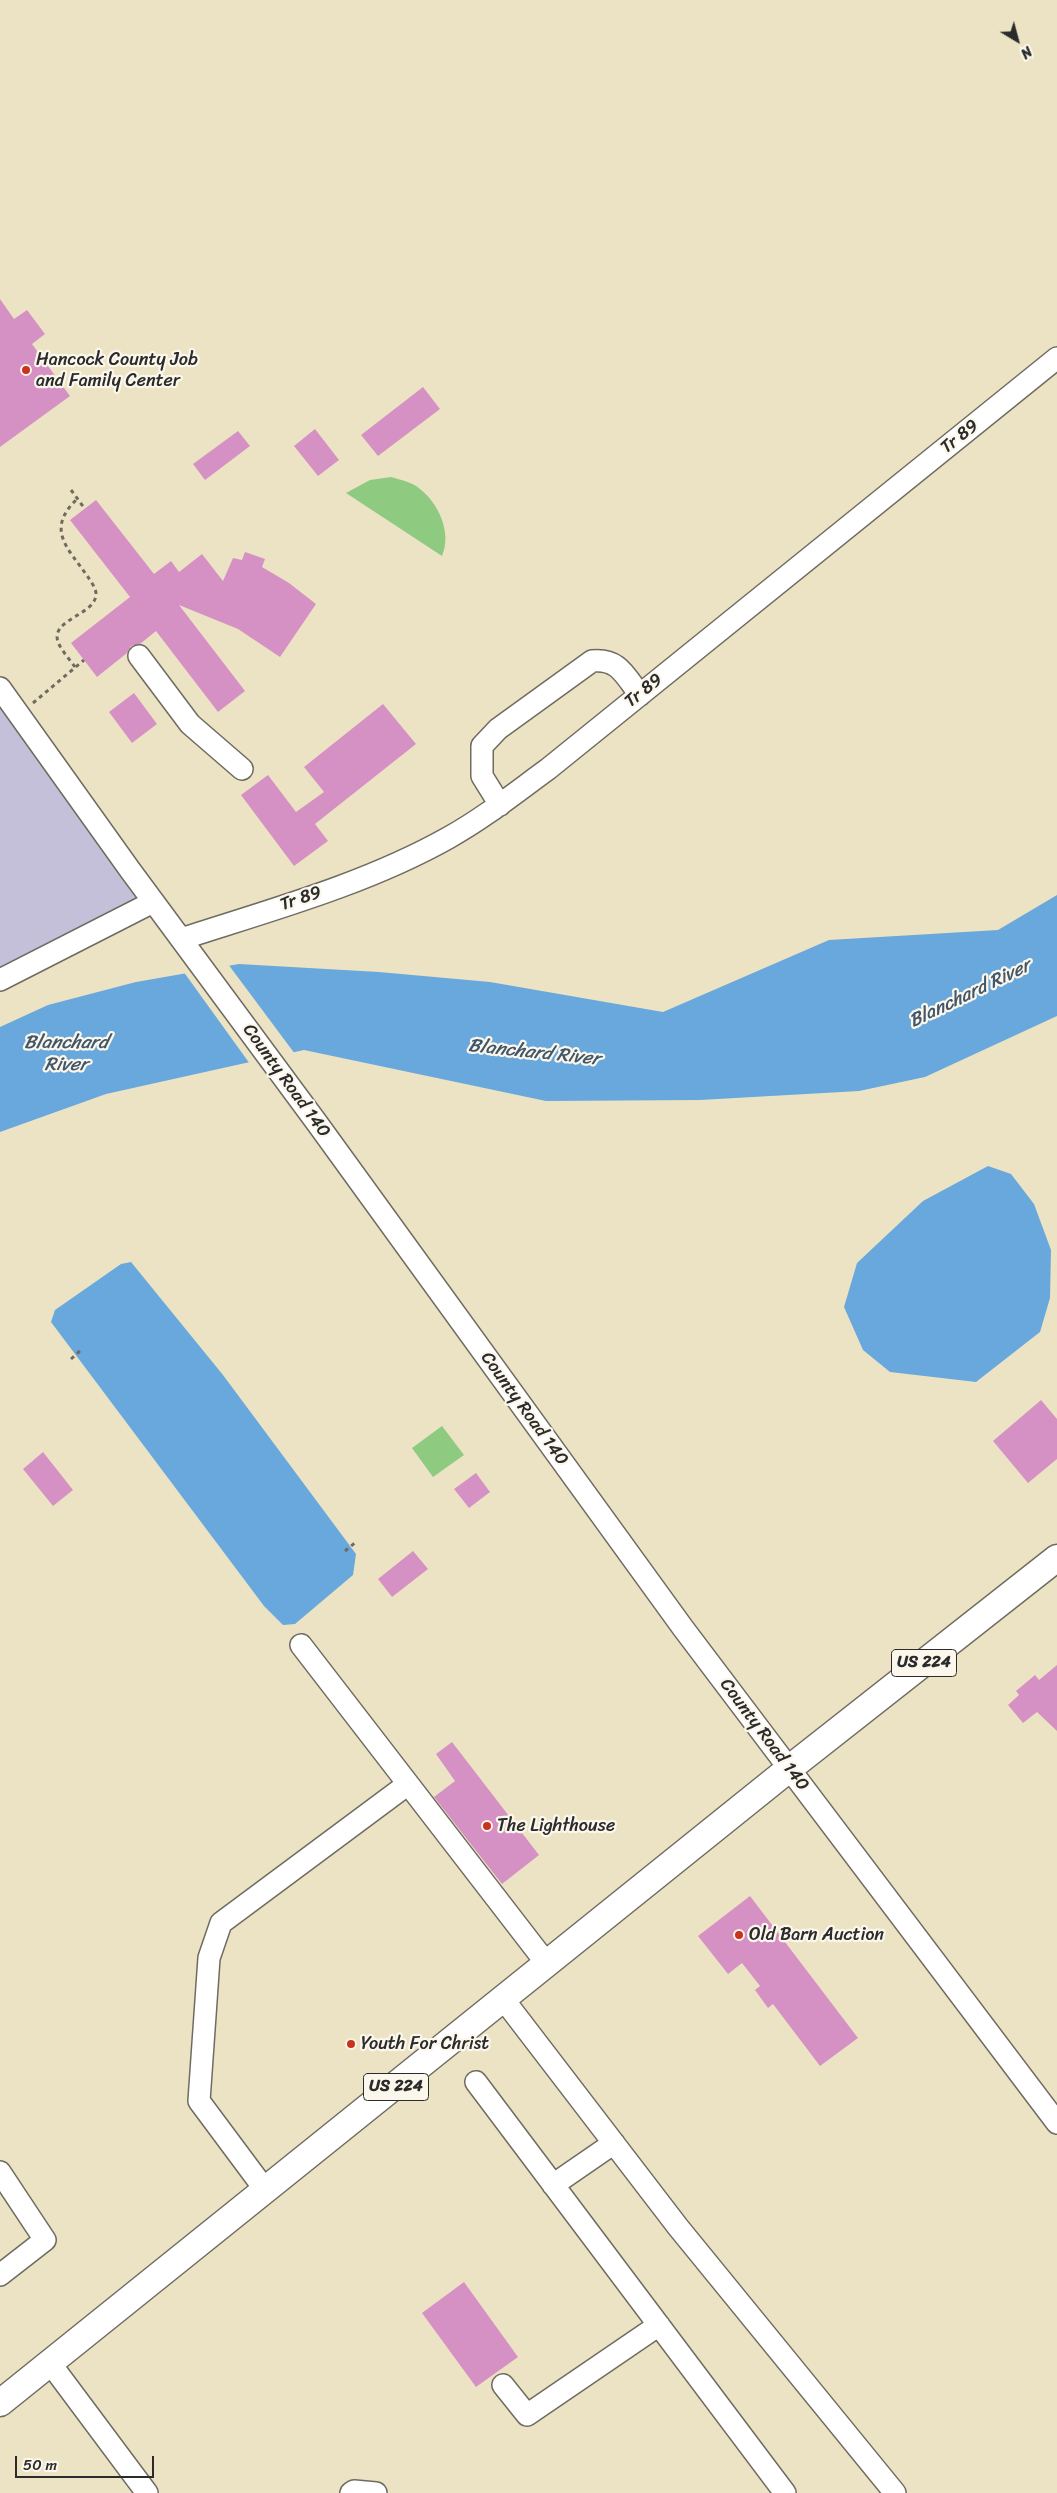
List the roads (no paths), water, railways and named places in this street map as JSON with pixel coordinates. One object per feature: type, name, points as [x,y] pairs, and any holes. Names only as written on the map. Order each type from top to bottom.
[{"type":"main road","name":"US 224","points":[[0,2403],[504,2000],[790,1768],[1057,1558]]},
{"type":"street","name":"Tr 89","points":[[182,939],[306,898],[384,868],[446,839],[500,805],[640,695],[1057,358]]},
{"type":"street","points":[[140,656],[190,724],[242,770]]},
{"type":"street","points":[[500,805],[482,776],[480,762],[482,746],[498,729],[592,661],[605,659],[614,662],[640,695]]},
{"type":"street","name":"County Road 140","points":[[0,688],[153,902],[317,1123],[683,1628],[1057,2123]]},
{"type":"street","points":[[0,980],[153,902]]},
{"type":"street","points":[[301,1645],[547,1964]]},
{"type":"street","points":[[266,2191],[199,2101],[209,1958],[221,1923],[408,1784]]},
{"type":"street","points":[[504,2000],[684,2234],[895,2493]]},
{"type":"street","points":[[476,2082],[785,2493]]},
{"type":"street","points":[[553,2185],[614,2143]]},
{"type":"street","points":[[0,2172],[45,2240],[0,2275]]},
{"type":"street","points":[[503,2385],[527,2415],[659,2325]]},
{"type":"street","points":[[50,2363],[147,2493]]},
{"type":"street","points":[[351,2493],[354,2491],[376,2493]]},
{"type":"water","name":"Blanchard River","points":[[1057,895],[1057,1016],[925,1077],[859,1091],[700,1100],[546,1101],[304,1050],[106,1094],[0,1132],[0,1027],[48,1005],[136,982],[239,964],[379,972],[490,982],[663,1012],[829,940],[998,930]]},
{"type":"water","points":[[988,1166],[1011,1174],[1034,1204],[1051,1250],[1050,1298],[1040,1332],[976,1382],[890,1372],[863,1350],[844,1307],[857,1263],[923,1201]]},
{"type":"water","points":[[131,1262],[223,1375],[356,1554],[353,1575],[295,1624],[283,1625],[264,1606],[51,1322],[55,1310],[121,1264]]},
{"type":"place","name":"Hancock County Job and Family Center","points":[[26,370]]},
{"type":"place","name":"The Lighthouse","points":[[487,1826]]},
{"type":"place","name":"Old Barn Auction","points":[[739,1935]]},
{"type":"place","name":"Youth For Christ","points":[[351,2044]]}]
